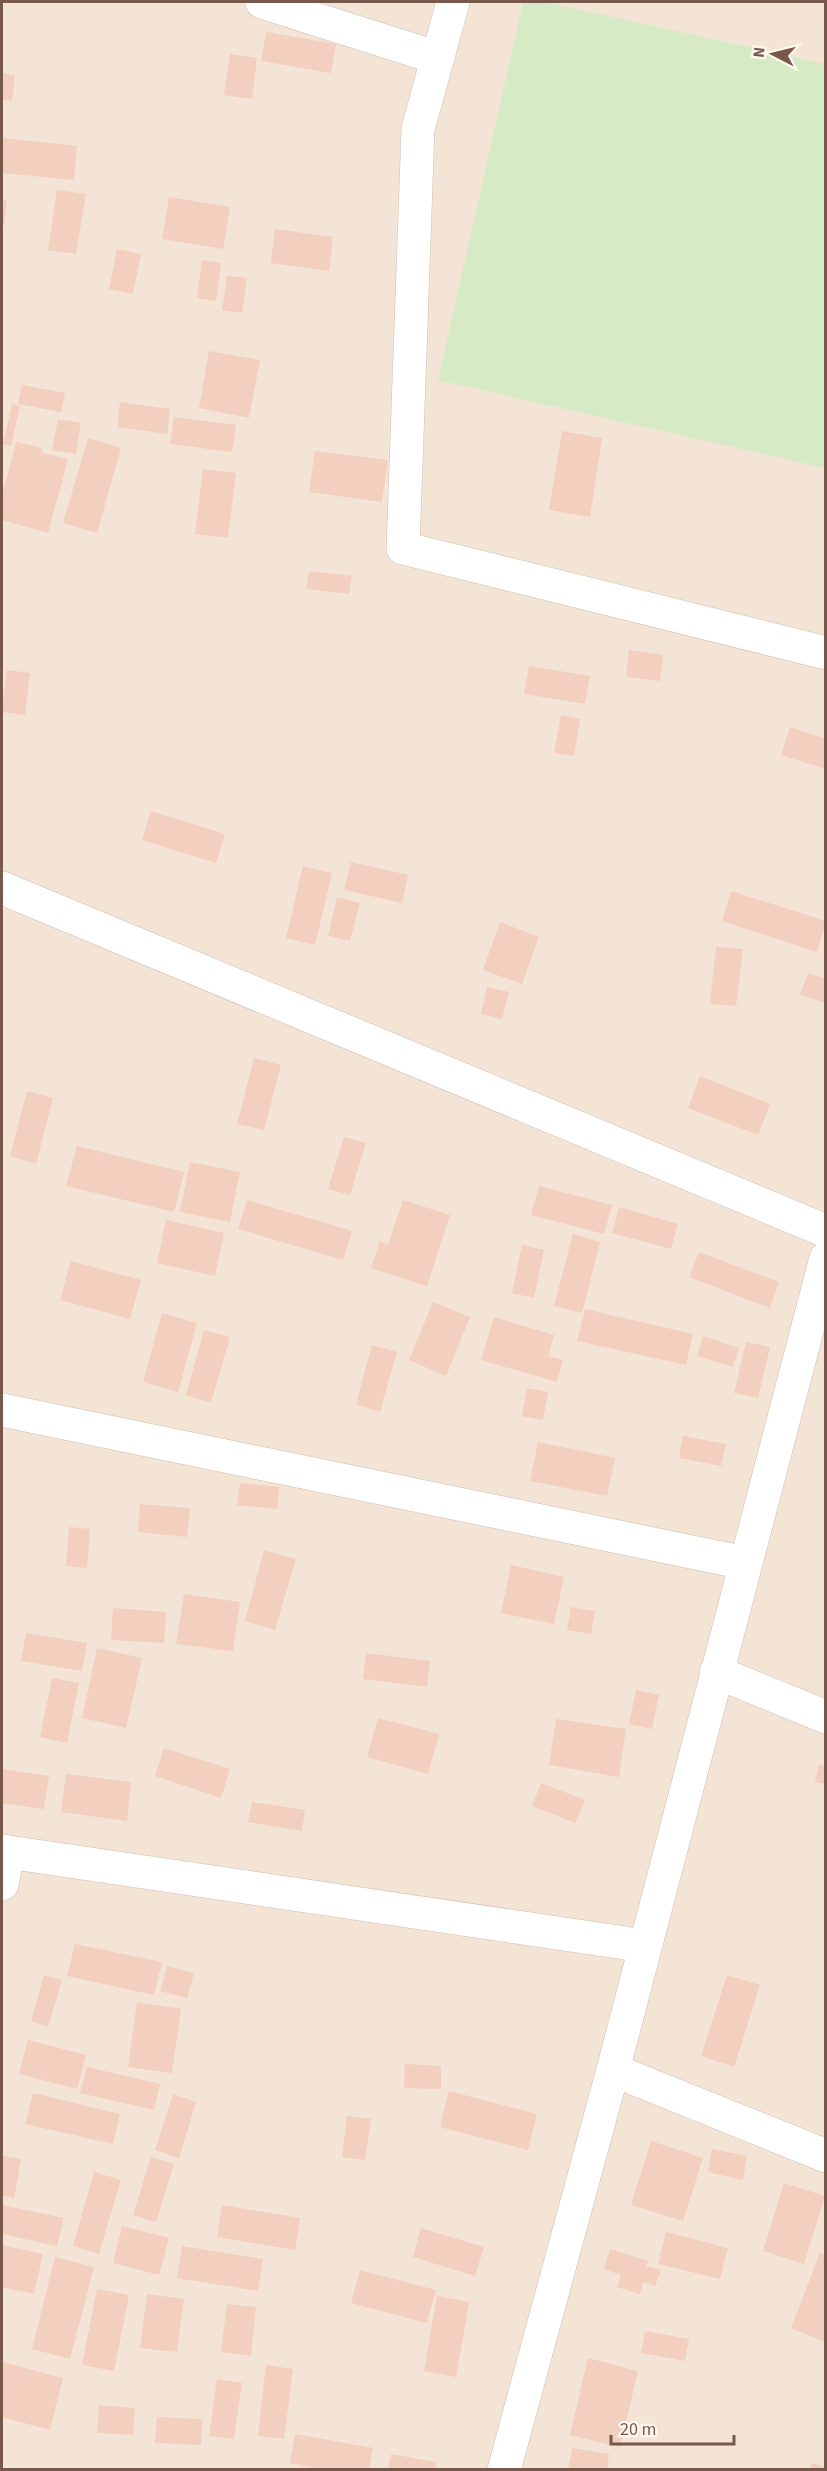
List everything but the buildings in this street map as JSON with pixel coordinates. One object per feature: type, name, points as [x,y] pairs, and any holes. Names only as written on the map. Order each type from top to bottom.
[{"type":"street","points":[[262,2],[438,58]]},
{"type":"street","points":[[453,2],[418,129],[403,548],[825,653]]},
{"type":"street","points":[[2,888],[825,1231]]},
{"type":"street","points":[[504,2469],[613,2070],[825,1258]]},
{"type":"street","points":[[2,1410],[745,1563]]},
{"type":"street","points":[[716,1672],[825,1717]]},
{"type":"street","points":[[2,1884],[5,1852],[645,1946]]},
{"type":"street","points":[[613,2070],[825,2156]]},
{"type":"shaded area","points":[[2,2],[825,2],[825,2469],[2,2469]]},
{"type":"green space","points":[[523,2],[545,2],[825,64],[825,468],[438,380]]}]
